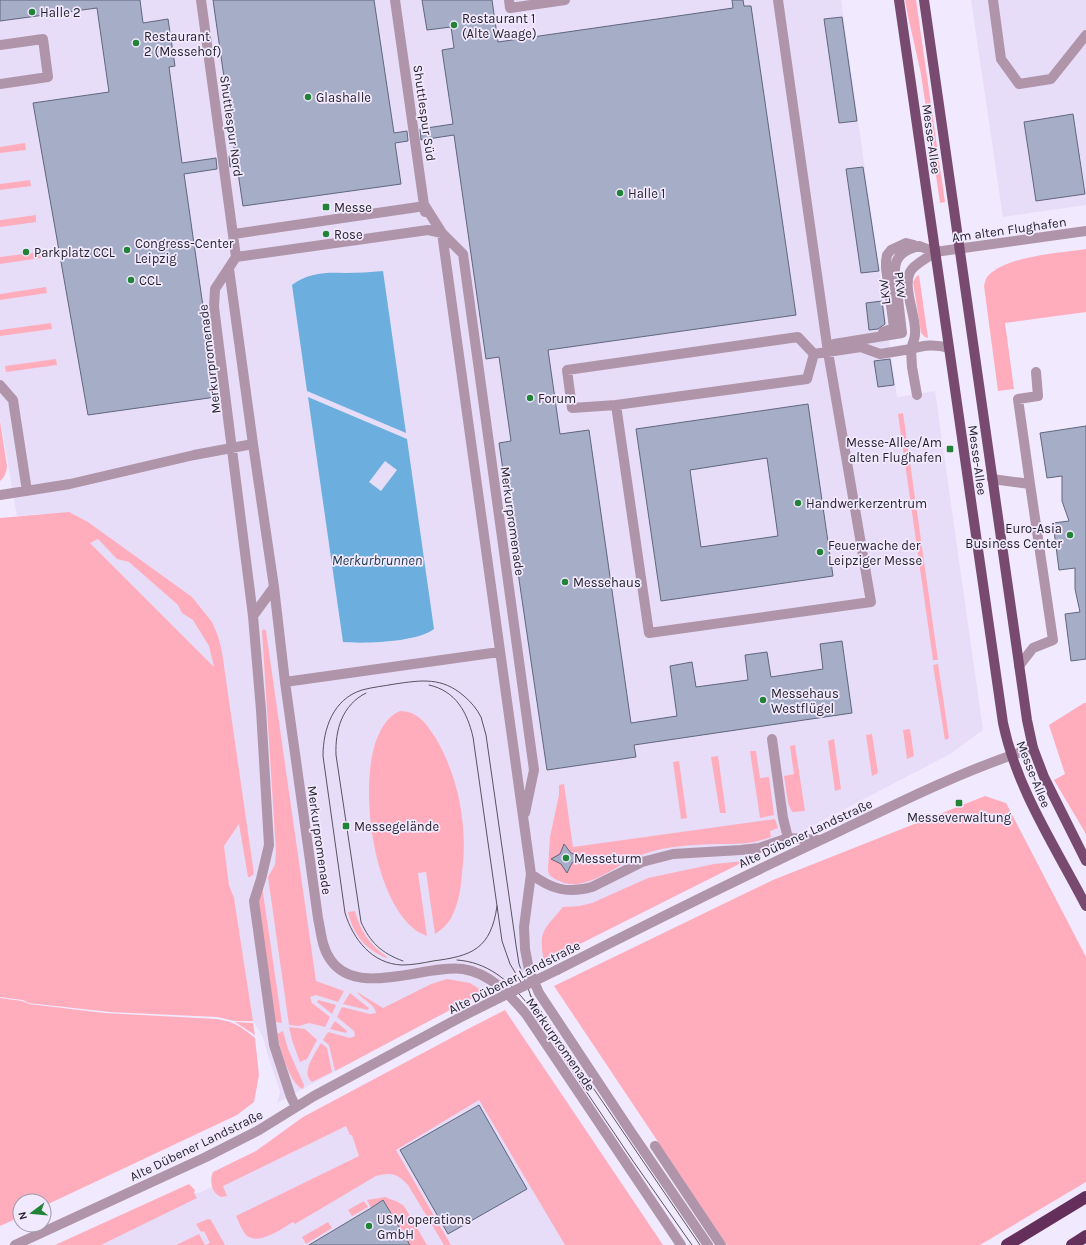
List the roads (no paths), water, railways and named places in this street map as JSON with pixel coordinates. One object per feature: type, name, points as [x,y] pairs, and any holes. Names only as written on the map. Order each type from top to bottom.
[{"type":"highway","points":[[1007,1245],[1086,1197]]},
{"type":"highway","points":[[1072,1245],[1086,1236]]},
{"type":"main road","name":"Messe-Allee","points":[[899,0],[1003,723],[1010,756],[1032,805],[1086,906]]},
{"type":"main road","name":"Messe-Allee","points":[[924,0],[1018,666],[1033,748],[1048,785],[1086,861]]},
{"type":"street","name":"Shuttlespur Nord","points":[[201,0],[236,257]]},
{"type":"street","name":"Shuttlespur Süd","points":[[395,0],[428,230]]},
{"type":"street","points":[[509,0],[510,8],[565,0]]},
{"type":"street","points":[[616,405],[649,633],[872,602],[828,348],[778,0]]},
{"type":"street","points":[[993,0],[1000,59],[1019,84],[1051,79],[1086,35]]},
{"type":"street","points":[[0,45],[43,39],[48,77],[0,84]]},
{"type":"street","points":[[234,234],[425,206]]},
{"type":"street","points":[[425,206],[442,233],[463,254]]},
{"type":"street","points":[[425,206],[463,254]]},
{"type":"street","points":[[236,257],[428,230],[442,233]]},
{"type":"street","name":"Am alten Flughafen","points":[[935,252],[1086,231]]},
{"type":"street","name":"Merkurpromenade","points":[[442,233],[531,874],[524,927],[525,949],[529,970],[539,993],[708,1245]]},
{"type":"street","name":"LKW","points":[[828,348],[870,338],[902,333],[895,266],[897,260],[908,249],[919,246],[935,252]]},
{"type":"street","points":[[917,395],[912,367],[911,349],[916,334],[908,282],[910,272],[935,252]]},
{"type":"street","name":"Merkurpromenade","points":[[463,254],[534,770],[524,820]]},
{"type":"street","name":"Merkurpromenade","points":[[236,257],[215,289],[214,307],[233,447],[253,616],[261,710],[269,845],[254,901],[274,1045],[291,1098],[296,1107]]},
{"type":"street","name":"Merkurpromenade","points":[[229,269],[274,587],[285,682],[318,918],[323,943],[330,959],[337,968],[347,974],[364,979],[449,968],[464,969],[482,974],[499,985],[526,1014],[681,1245]]},
{"type":"street","points":[[798,336],[814,354],[807,379],[616,405],[572,408],[567,370],[798,336]]},
{"type":"street","points":[[814,354],[828,348],[861,347],[880,354],[933,344],[949,348]]},
{"type":"street","points":[[1018,666],[1033,648],[1052,640],[1018,399],[1038,396],[1036,372]]},
{"type":"street","points":[[0,385],[13,400],[27,491]]},
{"type":"street","points":[[0,496],[70,484],[233,447],[253,444]]},
{"type":"street","points":[[992,479],[1030,484]]},
{"type":"street","points":[[253,616],[274,587]]},
{"type":"street","points":[[285,682],[499,652]]},
{"type":"street","points":[[772,739],[783,818],[788,838]]},
{"type":"street","name":"Alte Dübener Landstraße","points":[[15,1245],[206,1157],[259,1130],[296,1107],[459,1018],[764,866],[936,785],[1033,748]]},
{"type":"street","points":[[531,874],[542,882],[566,891],[583,890],[642,862],[673,854],[753,849],[788,838],[819,840]]},
{"type":"street","points":[[655,1146],[721,1245]]},
{"type":"water","points":[[383,271],[406,433],[307,391],[292,285],[304,278],[317,274]]},
{"type":"water","name":"Merkurbrunnen","points":[[308,397],[407,439],[434,629],[416,637],[390,641],[364,643],[343,642]],"holes":[[[385,461],[397,470],[381,491],[369,482]]]},
{"type":"tram line","points":[[497,906],[490,932],[484,941],[469,953],[459,956],[414,964],[391,964],[373,955],[359,941],[353,932],[345,913],[323,756],[325,736],[332,716],[344,700],[352,694],[362,690],[378,687],[431,681],[456,690],[476,708],[481,717],[486,735],[519,964],[532,999]]},
{"type":"tram line","points":[[429,685],[446,692],[459,704],[464,711],[473,737],[502,941],[510,964],[521,982]]},
{"type":"tram line","points":[[366,693],[351,704],[342,719],[337,736],[336,755],[361,922],[364,929],[377,946],[388,954],[403,961]]},
{"type":"tram line","points":[[457,960],[468,961],[487,968],[512,986],[526,1002],[633,1161],[692,1245]]},
{"type":"tram line","points":[[530,995],[700,1245]]},
{"type":"place","name":"Halle 2","points":[[32,12]]},
{"type":"place","name":"Restaurant 1 (Alte Waage)","points":[[454,25]]},
{"type":"place","name":"Restaurant 2 (Messehof)","points":[[136,43]]},
{"type":"place","name":"Glashalle","points":[[308,97]]},
{"type":"place","name":"Halle 1","points":[[620,193]]},
{"type":"place","name":"Messe","points":[[326,207]]},
{"type":"place","name":"Rose","points":[[326,234]]},
{"type":"place","name":"Congress-Center Leipzig","points":[[127,250]]},
{"type":"place","name":"Parkplatz CCL","points":[[26,252]]},
{"type":"place","name":"CCL","points":[[131,280]]},
{"type":"place","name":"Forum","points":[[530,398]]},
{"type":"place","name":"Messe-Allee/Am alten Flughafen","points":[[950,449]]},
{"type":"place","name":"Handwerkerzentrum","points":[[798,503]]},
{"type":"place","name":"Euro-Asia Business Center","points":[[1070,535]]},
{"type":"place","name":"Feuerwache der Leipziger Messe","points":[[820,552]]},
{"type":"place","name":"Messehaus","points":[[565,582]]},
{"type":"place","name":"Messehaus Westflügel","points":[[763,700]]},
{"type":"place","name":"Messeverwaltung","points":[[959,803]]},
{"type":"place","name":"Messegelände","points":[[346,826]]},
{"type":"place","name":"Messeturm","points":[[566,858]]},
{"type":"place","name":"USM operations GmbH","points":[[369,1226]]}]
